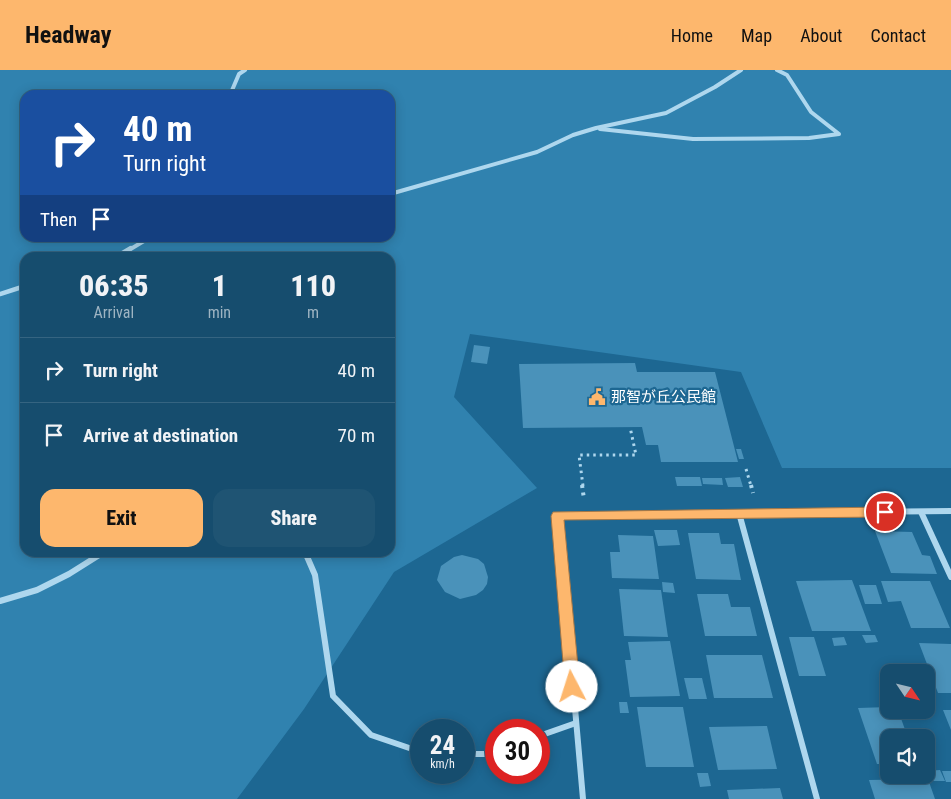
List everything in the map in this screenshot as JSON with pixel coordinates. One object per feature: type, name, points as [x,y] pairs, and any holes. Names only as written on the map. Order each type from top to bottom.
[{"type":"street","points":[[232,90],[239,74],[245,70]]},
{"type":"street","points":[[395,193],[537,152],[573,135],[596,128],[666,113],[715,88],[741,70]]},
{"type":"street","points":[[596,128],[693,139],[809,138],[839,134],[811,112],[787,75],[777,70]]},
{"type":"street","points":[[124,252],[142,242]]},
{"type":"street","points":[[0,294],[20,288]]},
{"type":"street","points":[[584,799],[558,516],[951,511]]},
{"type":"street","points":[[921,512],[951,577]]},
{"type":"street","points":[[739,513],[817,799]]},
{"type":"street","points":[[0,601],[37,590],[69,574],[96,557]]},
{"type":"street","points":[[307,557],[315,575],[333,696],[371,735],[410,748]]},
{"type":"street","points":[[550,732],[576,723]]},
{"type":"path","points":[[584,500],[579,455],[636,455],[630,427]]},
{"type":"path","points":[[746,469],[753,493]]},
{"type":"shaded area","points":[[0,70],[951,70],[951,468],[782,468],[741,372],[470,334],[454,397],[537,488],[394,572],[304,709],[237,799],[0,799]]},
{"type":"building","points":[[474,345],[490,347],[487,364],[471,362]]},
{"type":"building","points":[[635,363],[637,372],[715,372],[738,462],[661,462],[658,445],[646,445],[642,427],[523,428],[519,364]]},
{"type":"building","points":[[736,449],[741,449],[744,459],[739,459]]},
{"type":"building","points":[[675,477],[700,477],[702,486],[677,486]]},
{"type":"building","points":[[740,477],[743,487],[728,487],[725,478]]},
{"type":"building","points":[[702,478],[722,478],[723,485],[703,484]]},
{"type":"building","points":[[654,530],[677,530],[680,545],[658,546]]},
{"type":"building","points":[[875,531],[912,532],[922,555],[930,556],[937,574],[891,573]]},
{"type":"building","points":[[688,533],[719,533],[721,544],[734,544],[741,580],[696,579]]},
{"type":"building","points":[[618,535],[653,536],[659,579],[612,578],[610,552],[620,552]]},
{"type":"building","points":[[462,555],[478,559],[484,564],[488,577],[487,584],[483,590],[476,595],[460,599],[445,592],[437,580],[441,566],[454,557]]},
{"type":"building","points":[[852,580],[871,631],[812,631],[796,581]]},
{"type":"building","points":[[881,581],[930,581],[950,628],[911,628],[901,601],[888,602]]},
{"type":"building","points":[[662,582],[673,583],[675,593],[663,592]]},
{"type":"building","points":[[859,585],[876,585],[882,604],[865,604]]},
{"type":"building","points":[[619,589],[661,590],[668,637],[624,636]]},
{"type":"building","points":[[697,594],[728,594],[731,607],[750,607],[757,636],[705,636]]},
{"type":"building","points":[[862,635],[875,635],[878,642],[866,643]]},
{"type":"building","points":[[789,637],[814,637],[826,676],[799,676]]},
{"type":"building","points":[[844,637],[847,645],[834,646],[832,638]]},
{"type":"building","points":[[670,641],[680,696],[630,697],[625,660],[631,660],[628,642]]},
{"type":"building","points":[[919,643],[951,644],[951,693],[938,693],[935,685],[935,664],[927,664]]},
{"type":"building","points":[[706,655],[762,655],[773,698],[714,698]]},
{"type":"building","points":[[684,678],[702,678],[707,699],[689,699]]},
{"type":"building","points":[[619,702],[627,702],[629,713],[620,713]]},
{"type":"building","points":[[637,707],[683,707],[694,767],[646,767]]},
{"type":"building","points":[[880,707],[880,719],[901,719],[905,729],[880,729],[880,764],[877,764],[858,708]]},
{"type":"building","points":[[943,710],[951,710],[951,730]]},
{"type":"building","points":[[767,726],[777,769],[718,770],[709,727]]},
{"type":"building","points":[[935,770],[940,770],[945,781],[935,781]]},
{"type":"building","points":[[942,771],[951,771],[951,782],[946,782]]},
{"type":"building","points":[[697,773],[708,773],[711,786],[700,787]]},
{"type":"building","points":[[869,780],[880,780],[880,784],[930,784],[935,799],[875,799]]},
{"type":"building","points":[[780,788],[783,799],[729,799],[727,790]]},
{"type":"place","name":"那智が丘公民館","points":[[597,397]]},
{"type":"route","points":[[572,687],[558,516],[885,512]]}]
